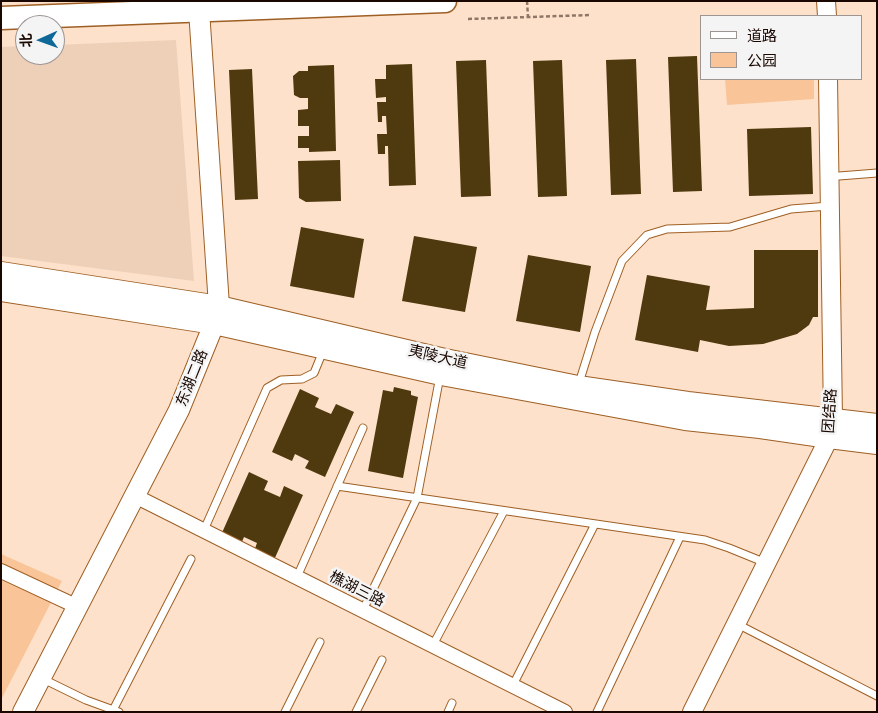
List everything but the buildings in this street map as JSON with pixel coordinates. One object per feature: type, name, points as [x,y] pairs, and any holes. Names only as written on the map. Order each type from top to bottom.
[{"type":"main road","points":[[1,18],[445,1]]},
{"type":"main road","name":"东湖二路","points":[[23,712],[179,410],[216,315],[199,10]]},
{"type":"main road","name":"夷陵大道","points":[[1,272],[578,386],[688,402],[836,429],[877,444]]},
{"type":"main road","name":"夷陵大道","points":[[1,291],[216,315],[324,349],[440,375],[685,420],[760,428],[836,429],[877,424]]},
{"type":"street","points":[[826,1],[827,15]]},
{"type":"street","points":[[838,1],[838,15]]},
{"type":"street","name":"团结路","points":[[692,712],[836,429],[828,80]]},
{"type":"street","name":"团结路","points":[[703,712],[777,568],[836,429],[839,176],[838,80]]},
{"type":"street","name":"樵湖三路","points":[[135,496],[565,712]]},
{"type":"street","points":[[1,571],[78,606]]},
{"type":"lane","points":[[839,176],[877,173]]},
{"type":"lane","points":[[578,386],[595,332],[622,261],[647,235],[667,229],[730,227],[791,209],[830,206]]},
{"type":"lane","points":[[204,530],[267,388],[282,380],[302,379],[314,373],[324,349]]},
{"type":"lane","points":[[363,610],[417,498],[440,375]]},
{"type":"lane","points":[[297,577],[363,428]]},
{"type":"lane","points":[[337,486],[705,540],[767,564]]},
{"type":"lane","points":[[433,646],[504,511]]},
{"type":"lane","points":[[512,685],[595,524]]},
{"type":"lane","points":[[596,712],[680,537]]},
{"type":"lane","points":[[41,678],[86,700],[115,711],[191,559]]},
{"type":"lane","points":[[745,628],[877,696]]},
{"type":"lane","points":[[285,712],[320,642]]},
{"type":"lane","points":[[356,712],[382,660]]},
{"type":"lane","points":[[448,712],[452,702]]},
{"type":"path","points":[[527,1],[528,16]]},
{"type":"path","points":[[468,20],[591,14]]},
{"type":"shaded area","points":[[176,40],[194,281],[1,256],[1,47],[15,46],[15,65],[65,65],[65,45]]},
{"type":"green space","points":[[725,80],[814,80],[814,99],[727,105]]},
{"type":"green space","points":[[1,554],[62,581],[1,700]]}]
